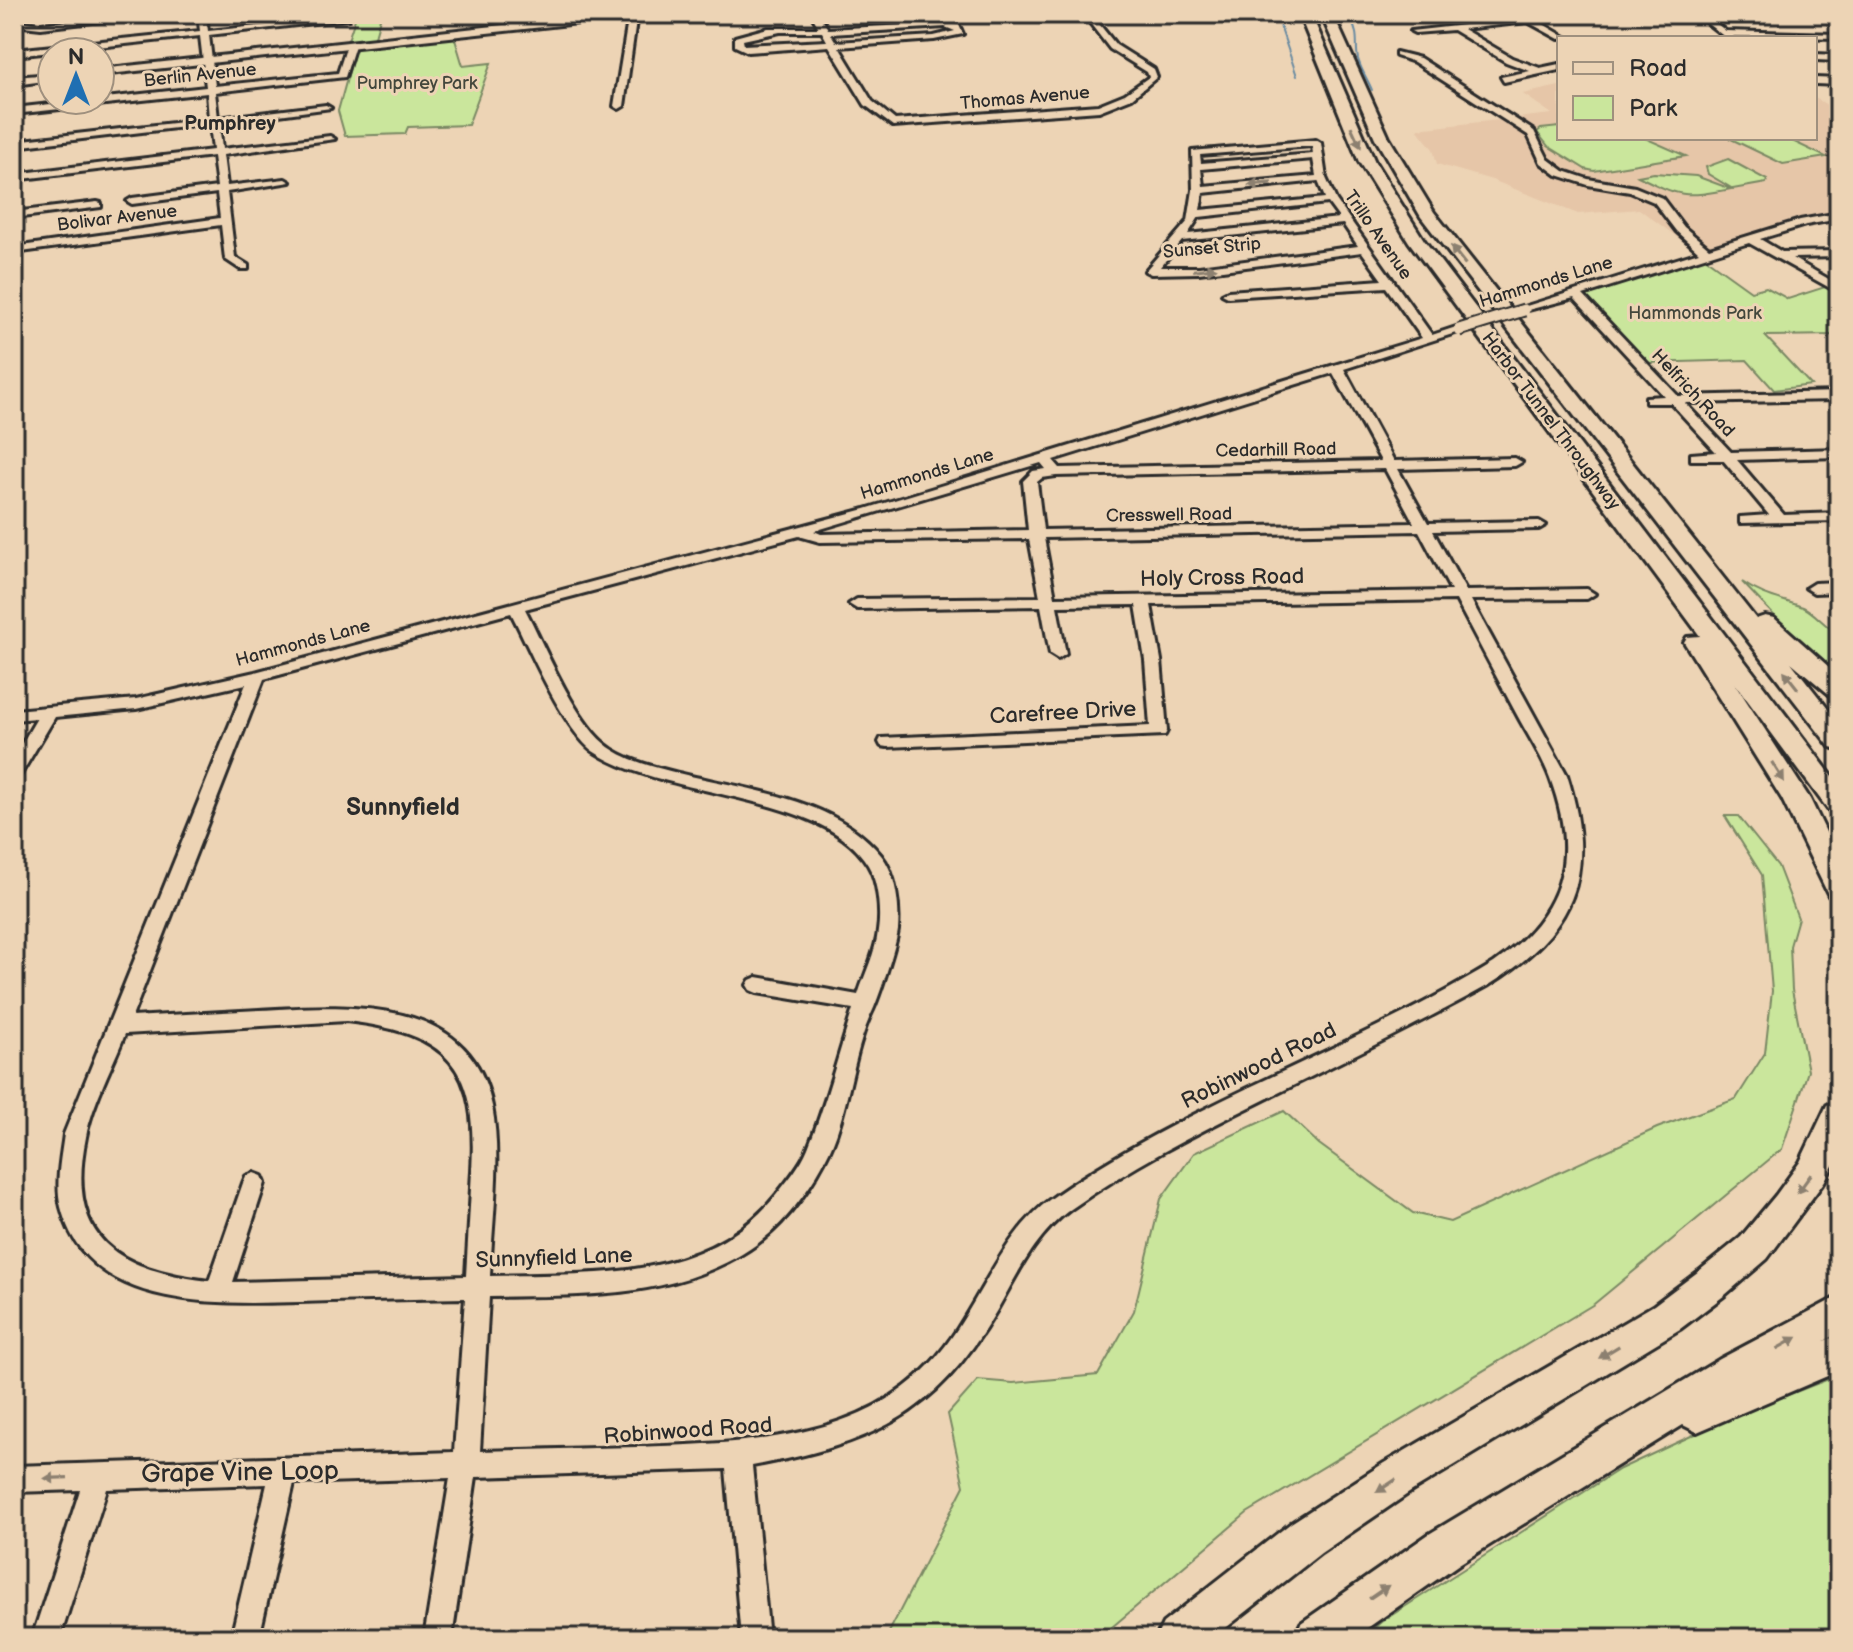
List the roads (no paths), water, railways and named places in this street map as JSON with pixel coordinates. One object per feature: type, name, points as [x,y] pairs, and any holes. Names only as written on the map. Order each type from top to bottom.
[{"type":"highway","name":"Harbor Tunnel Throughway","points":[[1305,14],[1355,138],[1398,214],[1839,804]]},
{"type":"highway","name":"Harbor Tunnel Throughway","points":[[1327,14],[1382,138],[1408,186],[1447,242],[1839,741]]},
{"type":"highway","points":[[1541,362],[1751,607],[1797,655],[1839,689]]},
{"type":"highway","points":[[1604,492],[1622,533],[1677,612],[1796,799],[1839,889]]},
{"type":"highway","points":[[1178,1638],[1306,1538],[1398,1477],[1667,1317],[1712,1283],[1754,1248],[1788,1206],[1812,1172],[1833,1134],[1839,1115]]},
{"type":"highway","points":[[1316,1638],[1444,1549],[1734,1372],[1839,1313]]},
{"type":"highway","points":[[1528,1498],[1739,1394],[1839,1353]]},
{"type":"main road","points":[[116,70],[634,14]]},
{"type":"main road","points":[[14,81],[36,79]]},
{"type":"street","points":[[27,34],[62,14]]},
{"type":"street","points":[[14,23],[41,26],[158,14]]},
{"type":"street","points":[[202,14],[230,259],[244,267]]},
{"type":"street","points":[[619,106],[634,14]]},
{"type":"street","name":"Thomas Avenue","points":[[825,32],[868,103],[893,123],[1099,108],[1117,102],[1148,83],[1153,77],[1151,71],[1111,45],[1087,14]]},
{"type":"street","points":[[1518,14],[1559,36]]},
{"type":"street","points":[[1415,31],[1587,14]]},
{"type":"street","points":[[1699,14],[1728,36],[1839,36]]},
{"type":"street","points":[[1792,14],[1839,15]]},
{"type":"street","points":[[14,53],[345,19]]},
{"type":"street","points":[[825,32],[937,25],[958,29],[959,33],[945,36],[825,32],[787,29],[741,37],[738,39],[741,42],[739,46],[744,49],[825,32],[861,19]]},
{"type":"street","points":[[1454,27],[1509,60],[1539,71]]},
{"type":"street","name":"Berlin Avenue","points":[[14,111],[342,75],[351,45]]},
{"type":"street","points":[[1399,54],[1417,60],[1531,133],[1539,142],[1543,159],[1555,170],[1594,184],[1656,198],[1680,229],[1708,253]]},
{"type":"street","points":[[1817,57],[1839,58]]},
{"type":"street","points":[[1504,79],[1557,67]]},
{"type":"street","points":[[1817,81],[1839,82]]},
{"type":"street","points":[[14,144],[326,108]]},
{"type":"street","points":[[14,177],[330,139]]},
{"type":"street","name":"Trillo Avenue","points":[[1195,153],[1316,143],[1321,178],[1331,200],[1429,339]]},
{"type":"street","name":"Sunset Strip","points":[[1195,153],[1198,190],[1189,229],[1151,271],[1303,272],[1363,249]]},
{"type":"street","points":[[1196,166],[1318,156]]},
{"type":"street","points":[[1198,190],[1321,178]]},
{"type":"street","points":[[132,201],[285,182]]},
{"type":"street","points":[[1194,214],[1331,200]]},
{"type":"street","points":[[14,215],[97,205]]},
{"type":"street","name":"Hammonds Lane","points":[[14,715],[136,704],[257,676],[802,531],[1045,459],[1804,222],[1839,216]]},
{"type":"street","name":"Bolivar Avenue","points":[[14,250],[224,221]]},
{"type":"street","points":[[1181,238],[1344,221]]},
{"type":"street","points":[[1751,239],[1784,255],[1839,290]]},
{"type":"street","points":[[1784,255],[1839,254]]},
{"type":"street","points":[[1228,294],[1303,272],[1389,283]]},
{"type":"street","name":"Helfrich Road","points":[[1576,294],[1727,456],[1780,519]]},
{"type":"street","name":"Robinwood Road","points":[[465,1467],[738,1456],[850,1433],[891,1413],[934,1379],[968,1339],[1040,1219],[1133,1158],[1482,979],[1511,960],[1549,926],[1565,896],[1570,878],[1574,831],[1558,775],[1393,466],[1337,368]]},
{"type":"street","points":[[1651,400],[1839,396]]},
{"type":"street","points":[[1696,457],[1839,453]]},
{"type":"street","points":[[1045,459],[1056,472]]},
{"type":"street","name":"Cedarhill Road","points":[[1056,472],[1515,462]]},
{"type":"street","points":[[1056,472],[1038,474],[1030,481],[1036,535],[1058,654]]},
{"type":"street","points":[[1745,520],[1839,517]]},
{"type":"street","name":"Cresswell Road","points":[[802,531],[820,538],[1427,530],[1539,525]]},
{"type":"street","points":[[1814,588],[1839,587]]},
{"type":"street","name":"Holy Cross Road","points":[[857,604],[1587,594]]},
{"type":"street","name":"Carefree Drive","points":[[887,742],[1159,731],[1153,660],[1143,601]]},
{"type":"street","name":"Sunnyfield Lane","points":[[257,676],[75,1134],[68,1165],[69,1194],[76,1221],[89,1246],[117,1267],[144,1281],[176,1290],[217,1293],[478,1284],[624,1283],[663,1277],[702,1264],[739,1245],[772,1219],[798,1187],[817,1154],[888,931],[885,882],[876,861],[857,841],[828,821],[641,769],[599,748],[575,719],[516,607]]},
{"type":"street","points":[[14,772],[49,712]]},
{"type":"street","points":[[757,985],[867,1004]]},
{"type":"street","points":[[118,1026],[346,1013],[399,1019],[446,1041],[477,1082],[484,1106],[474,1385],[465,1467],[438,1638]]},
{"type":"street","points":[[217,1293],[254,1183]]},
{"type":"street","points":[[738,1456],[755,1638]]},
{"type":"street","name":"Grape Vine Loop","points":[[14,1479],[465,1467]]},
{"type":"street","points":[[245,1638],[283,1472]]},
{"type":"street","points":[[46,1638],[98,1476]]},
{"type":"waterway","points":[[1276,14],[1297,76]]},
{"type":"waterway","points":[[1342,20],[1351,21],[1354,26],[1358,59],[1372,90]]},
{"type":"district","name":"Pumphrey","points":[[230,124]]},
{"type":"district","name":"Sunnyfield","points":[[403,807]]},
{"type":"park label","name":"Pumphrey Park","points":[[417,83]]},
{"type":"park label","name":"Hammonds Park","points":[[1695,313]]}]
